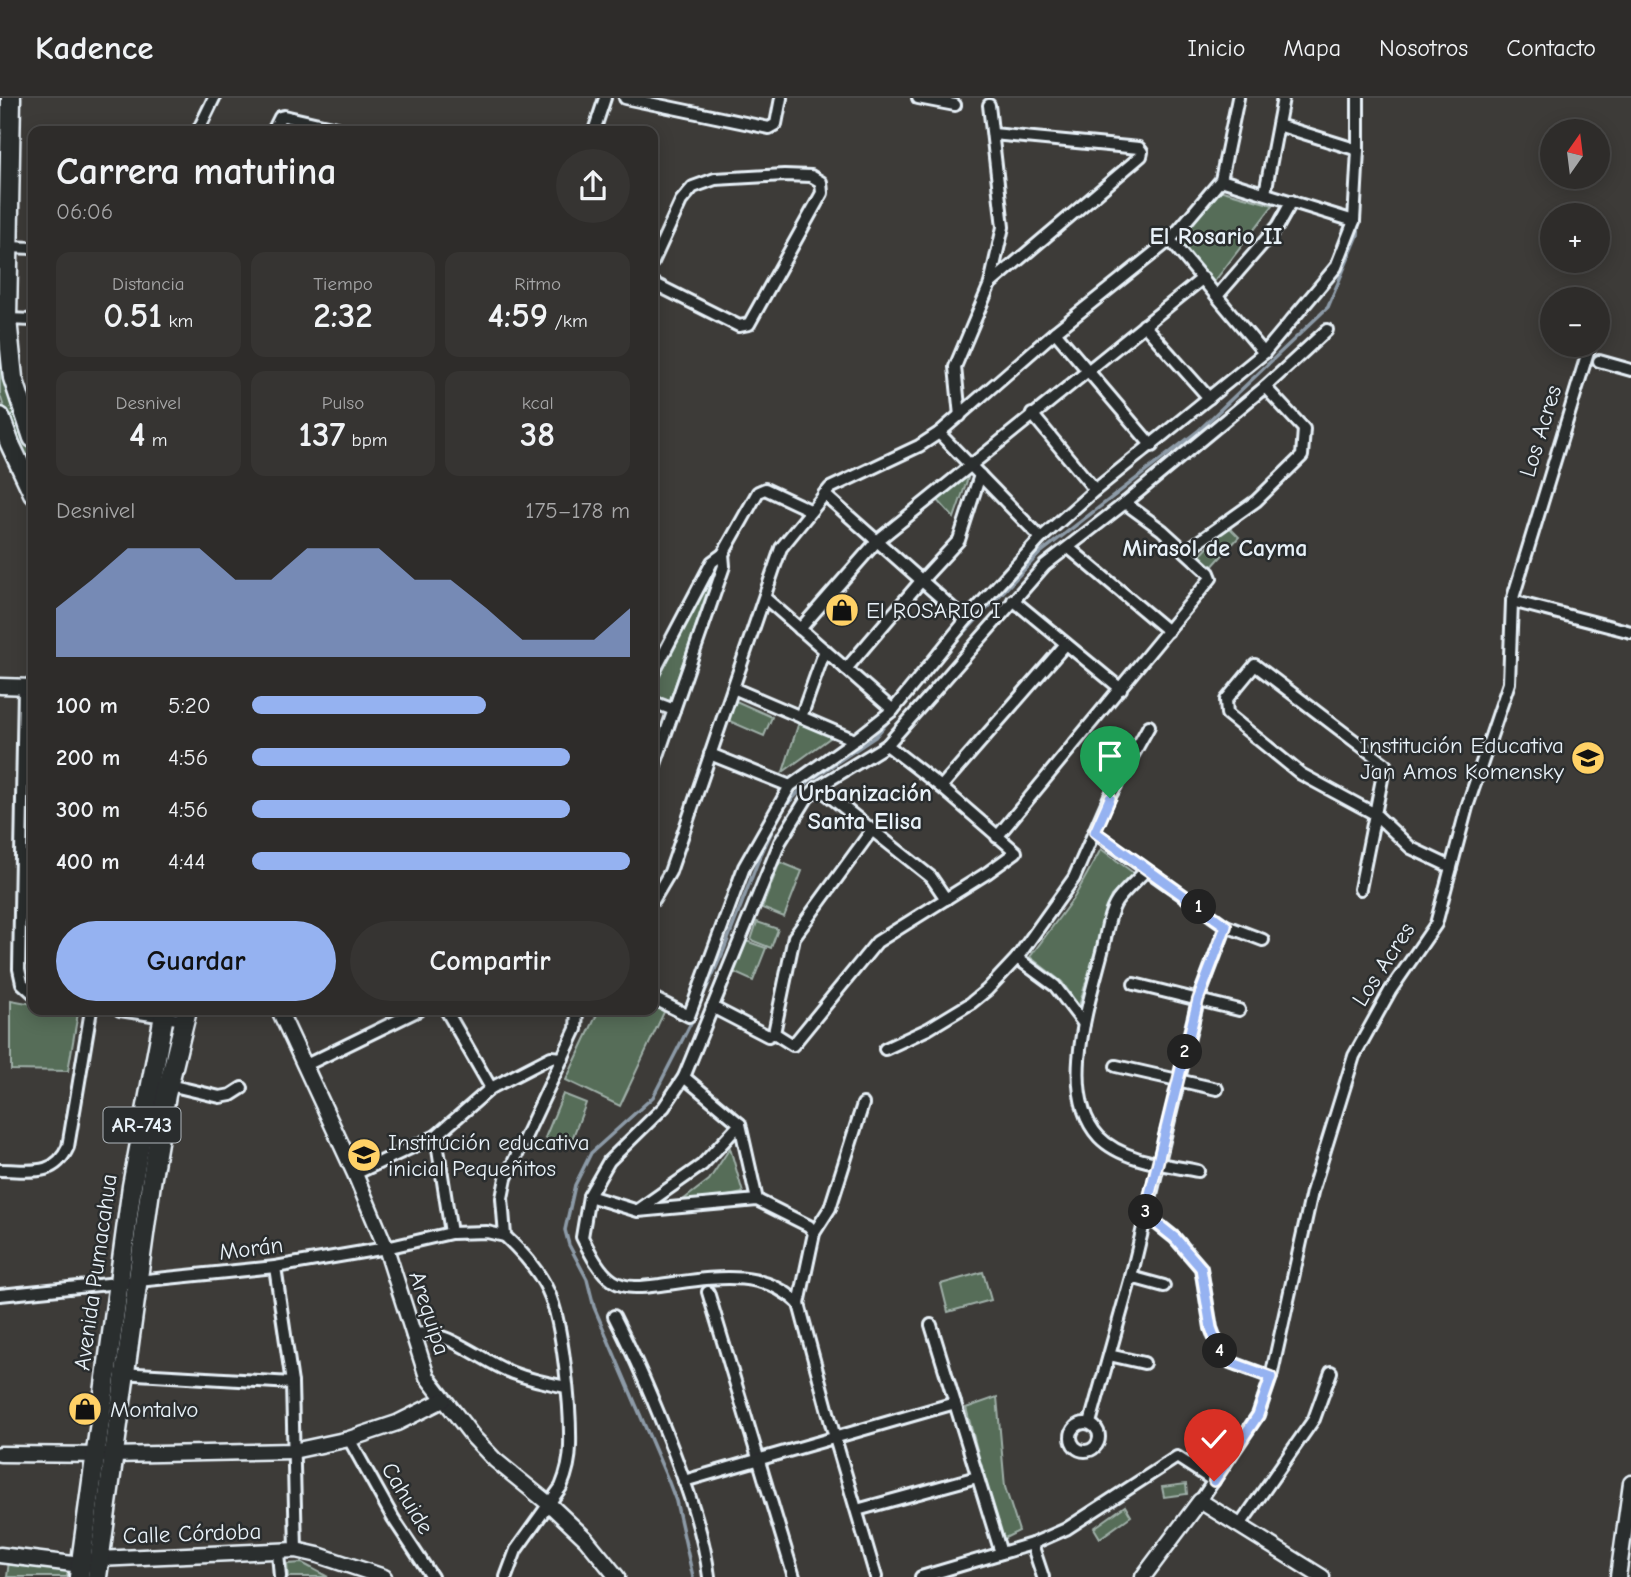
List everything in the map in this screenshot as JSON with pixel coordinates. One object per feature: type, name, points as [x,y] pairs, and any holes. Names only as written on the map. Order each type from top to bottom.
[{"type":"main road","points":[[11,98],[7,319],[13,378],[28,423]]},
{"type":"main road","points":[[0,418],[28,482]]},
{"type":"main road","name":"Avenida Pumacahua","points":[[80,1571],[103,1455],[124,1374],[138,1282],[150,1183],[164,1015]]},
{"type":"main road","name":"Avenida Pumacahua","points":[[98,1568],[106,1372],[132,1185],[159,1083],[185,1015]]},
{"type":"street","points":[[200,126],[214,98]]},
{"type":"street","points":[[596,126],[605,98]]},
{"type":"street","points":[[625,98],[769,128],[776,124],[781,98]]},
{"type":"street","points":[[658,892],[670,872],[780,548],[830,488],[919,446],[939,433],[1055,332],[1170,240],[1222,180],[1238,98]]},
{"type":"street","points":[[1265,193],[1283,98]]},
{"type":"street","points":[[658,1000],[689,1016],[744,867],[790,786],[892,710],[966,620],[1041,538],[1264,353],[1336,267],[1354,221],[1358,98]]},
{"type":"street","points":[[924,99],[956,105]]},
{"type":"street","points":[[960,415],[955,367],[990,284],[1004,219],[989,105]]},
{"type":"street","points":[[276,126],[280,117],[284,116],[319,126]]},
{"type":"street","points":[[1278,125],[1358,150]]},
{"type":"street","points":[[990,284],[1141,156],[1142,152],[1139,148],[993,134]]},
{"type":"street","points":[[658,251],[681,201],[693,187],[715,179],[784,175],[811,176],[821,182],[822,193],[749,324],[739,326],[658,286]]},
{"type":"street","points":[[1222,180],[1354,221]]},
{"type":"street","points":[[1218,295],[1278,226],[1292,201]]},
{"type":"street","points":[[1170,240],[1264,353]]},
{"type":"street","points":[[9,247],[28,248]]},
{"type":"street","points":[[800,629],[877,541],[1203,278]]},
{"type":"street","points":[[7,319],[28,320]]},
{"type":"street","points":[[1144,325],[1209,398]]},
{"type":"street","points":[[799,1304],[789,1293],[755,1278],[714,1278],[631,1288],[614,1282],[605,1275],[582,1237],[589,1196],[609,1161],[664,1107],[684,1077],[780,842],[807,797],[818,787],[887,745],[1045,565],[1125,503],[1265,387],[1327,330]]},
{"type":"street","points":[[1055,332],[1152,446]]},
{"type":"street","name":"Los Acres","points":[[1143,1577],[1200,1501],[1258,1415],[1271,1377],[1312,1192],[1354,1056],[1390,991],[1436,924],[1467,807],[1509,683],[1512,601],[1586,357]]},
{"type":"street","points":[[1599,361],[1631,370]]},
{"type":"street","points":[[1186,550],[1256,500],[1302,456],[1304,429],[1265,387]]},
{"type":"street","points":[[1032,414],[1096,490]]},
{"type":"street","points":[[939,433],[1041,538]]},
{"type":"street","points":[[846,669],[963,534],[980,475]]},
{"type":"street","points":[[658,665],[712,562],[723,554],[758,492],[762,489],[810,510]]},
{"type":"street","points":[[824,494],[966,620]]},
{"type":"street","points":[[997,837],[1210,578],[1209,573],[1186,550],[1125,503]]},
{"type":"street","points":[[1069,548],[1168,631]]},
{"type":"street","points":[[658,756],[724,566],[723,554]]},
{"type":"street","points":[[765,598],[892,710]]},
{"type":"street","points":[[1013,600],[1121,689]]},
{"type":"street","points":[[1512,601],[1631,632]]},
{"type":"street","points":[[941,787],[1066,644]]},
{"type":"street","points":[[801,717],[825,650]]},
{"type":"street","points":[[1360,889],[1375,814],[1385,764],[1255,665],[1226,700],[1227,713],[1301,774],[1375,814],[1411,848],[1451,867]]},
{"type":"street","points":[[0,686],[28,687]]},
{"type":"street","points":[[733,688],[855,740]]},
{"type":"street","points":[[658,704],[674,710]]},
{"type":"street","points":[[885,1049],[928,1029],[971,1003],[1017,958],[1074,878],[1110,798],[1149,726]]},
{"type":"street","points":[[774,1033],[793,1045],[877,942],[1016,852],[941,787],[887,745]]},
{"type":"street","points":[[710,754],[790,786]]},
{"type":"street","points":[[28,758],[20,909],[20,978],[28,988]]},
{"type":"street","points":[[818,787],[932,877],[946,899]]},
{"type":"street","points":[[774,1033],[794,937],[872,830]]},
{"type":"street","points":[[1095,832],[1226,926],[1263,940]]},
{"type":"street","points":[[1146,870],[1116,903],[1084,1024],[1080,1078],[1082,1104],[1089,1124],[1100,1138],[1119,1151],[1157,1163],[1198,1171]]},
{"type":"street","points":[[20,909],[28,910]]},
{"type":"street","points":[[1090,1423],[1131,1277],[1198,1000],[1226,926]]},
{"type":"street","points":[[1017,958],[1055,986],[1084,1024]]},
{"type":"street","points":[[1134,984],[1239,1010]]},
{"type":"street","points":[[712,1007],[768,1036],[774,1033]]},
{"type":"street","points":[[0,1170],[47,1170],[64,1156],[68,1147],[90,1015]]},
{"type":"street","name":"Arequipa","points":[[281,1015],[386,1248],[427,1377],[474,1438],[495,1460],[549,1504],[586,1539],[617,1577]]},
{"type":"street","points":[[304,1066],[409,1015]]},
{"type":"street","points":[[449,1015],[491,1088]]},
{"type":"street","points":[[506,1577],[516,1550],[561,1488],[570,1446],[566,1387],[557,1323],[547,1289],[526,1255],[505,1236],[502,1198],[506,1178],[576,1029],[577,1015]]},
{"type":"street","points":[[355,1174],[436,1136],[491,1088],[551,1057],[563,1058]]},
{"type":"street","points":[[1116,1066],[1217,1089]]},
{"type":"street","points":[[684,1077],[740,1124],[757,1200]]},
{"type":"street","points":[[159,1083],[220,1097],[231,1096],[242,1088]]},
{"type":"street","points":[[863,1104],[830,1209],[814,1233],[799,1304],[876,1577]]},
{"type":"street","points":[[638,1211],[702,1165],[740,1124]]},
{"type":"street","points":[[436,1136],[451,1233]]},
{"type":"street","points":[[589,1196],[638,1211],[757,1200],[809,1226],[814,1233]]},
{"type":"street","points":[[1145,1214],[1175,1238],[1201,1268],[1211,1328],[1221,1355],[1230,1362],[1271,1377]]},
{"type":"street","name":"Morán","points":[[0,1296],[275,1267],[386,1248],[451,1233],[487,1232],[505,1236]]},
{"type":"street","points":[[275,1267],[292,1382],[296,1550]]},
{"type":"street","points":[[1131,1277],[1164,1286]]},
{"type":"street","points":[[708,1292],[794,1577]]},
{"type":"street","points":[[614,1316],[645,1376],[684,1480],[706,1552],[709,1577]]},
{"type":"street","points":[[931,1325],[1001,1553]]},
{"type":"street","points":[[412,1335],[421,1332],[438,1334],[509,1372],[566,1387]]},
{"type":"street","points":[[1109,1355],[1144,1363]]},
{"type":"street","points":[[1240,1525],[1314,1419],[1331,1371]]},
{"type":"street","points":[[106,1372],[292,1382]]},
{"type":"street","points":[[0,1454],[293,1451],[349,1439],[397,1423],[443,1400]]},
{"type":"street","points":[[684,1480],[955,1403]]},
{"type":"street","name":"Cahuide","points":[[349,1439],[393,1518],[432,1577]]},
{"type":"street","points":[[921,1577],[960,1571],[1066,1529],[1177,1457],[1214,1481]]},
{"type":"street","points":[[857,1510],[977,1477]]},
{"type":"street","points":[[1618,1577],[1626,1562],[1631,1483]]},
{"type":"street","points":[[1200,1501],[1322,1577]]},
{"type":"street","points":[[1032,1544],[1043,1577]]},
{"type":"street","name":"Calle Córdoba","points":[[0,1555],[80,1571],[296,1550],[384,1577]]},
{"type":"street","points":[[278,1552],[280,1577]]},
{"type":"green space","points":[[0,98],[5,98],[1,331],[28,446],[28,469],[16,444],[0,395]]},
{"type":"green space","points":[[1219,190],[1273,205],[1211,286],[1176,244]]},
{"type":"green space","points":[[965,474],[968,478],[954,518],[934,496]]},
{"type":"green space","points":[[1228,526],[1239,537],[1209,570],[1197,559]]},
{"type":"green space","points":[[715,569],[668,706],[658,701],[658,677]]},
{"type":"green space","points":[[736,701],[772,717],[764,736],[727,720]]},
{"type":"green space","points":[[799,722],[834,735],[783,772]]},
{"type":"green space","points":[[1101,849],[1135,874],[1111,896],[1079,1006],[1062,982],[1030,957],[1075,896]]},
{"type":"green space","points":[[780,862],[802,871],[784,917],[762,908]]},
{"type":"green space","points":[[757,922],[778,929],[771,948],[751,940]]},
{"type":"green space","points":[[746,941],[766,948],[753,981],[733,972]]},
{"type":"green space","points":[[11,1000],[28,1003],[28,1015],[78,1015],[68,1071],[11,1070]]},
{"type":"green space","points":[[658,1006],[665,1010],[620,1106],[566,1080],[597,1015],[658,1015]]},
{"type":"green space","points":[[563,1094],[586,1103],[569,1147],[545,1138]]},
{"type":"green space","points":[[730,1148],[743,1193],[675,1206],[709,1180]]},
{"type":"green space","points":[[983,1272],[991,1300],[948,1312],[941,1284]]},
{"type":"green space","points":[[997,1397],[1005,1487],[1019,1531],[1001,1540],[966,1408]]},
{"type":"green space","points":[[1186,1484],[1187,1494],[1164,1497],[1162,1487]]},
{"type":"green space","points":[[1125,1506],[1131,1516],[1100,1538],[1094,1528]]},
{"type":"green space","points":[[9,1561],[68,1569],[67,1577],[7,1577]]},
{"type":"green space","points":[[302,1563],[328,1577],[288,1577],[287,1564]]},
{"type":"waterway","points":[[1363,137],[1364,98]]},
{"type":"waterway","points":[[945,653],[1040,553],[1198,431],[1328,307],[1358,235],[1362,173]]},
{"type":"waterway","points":[[697,1009],[782,810],[809,781],[875,737],[891,718]]},
{"type":"waterway","points":[[693,1019],[653,1097],[591,1153],[575,1185],[565,1230],[569,1245],[587,1279],[594,1307],[676,1501],[693,1577]]},
{"type":"place","name":"El ROSARIO I","points":[[842,610]]},
{"type":"place","name":"Institución Educativa Jan Amos Komensky","points":[[1588,758]]},
{"type":"place","name":"Institución educativa inicial Pequeñitos","points":[[364,1155]]},
{"type":"place","name":"Montalvo","points":[[85,1409]]},
{"type":"district","name":"El Rosario II","points":[[1216,236]]},
{"type":"district","name":"Mirasol de Cayma","points":[[1215,548]]},
{"type":"district","name":"Urbanización Santa Elisa","points":[[865,807]]},
{"type":"route","points":[[1110,798],[1095,832],[1226,926],[1198,1000],[1145,1214],[1175,1238],[1201,1268],[1211,1328],[1221,1355],[1230,1362],[1271,1377],[1258,1415],[1214,1481]]}]
